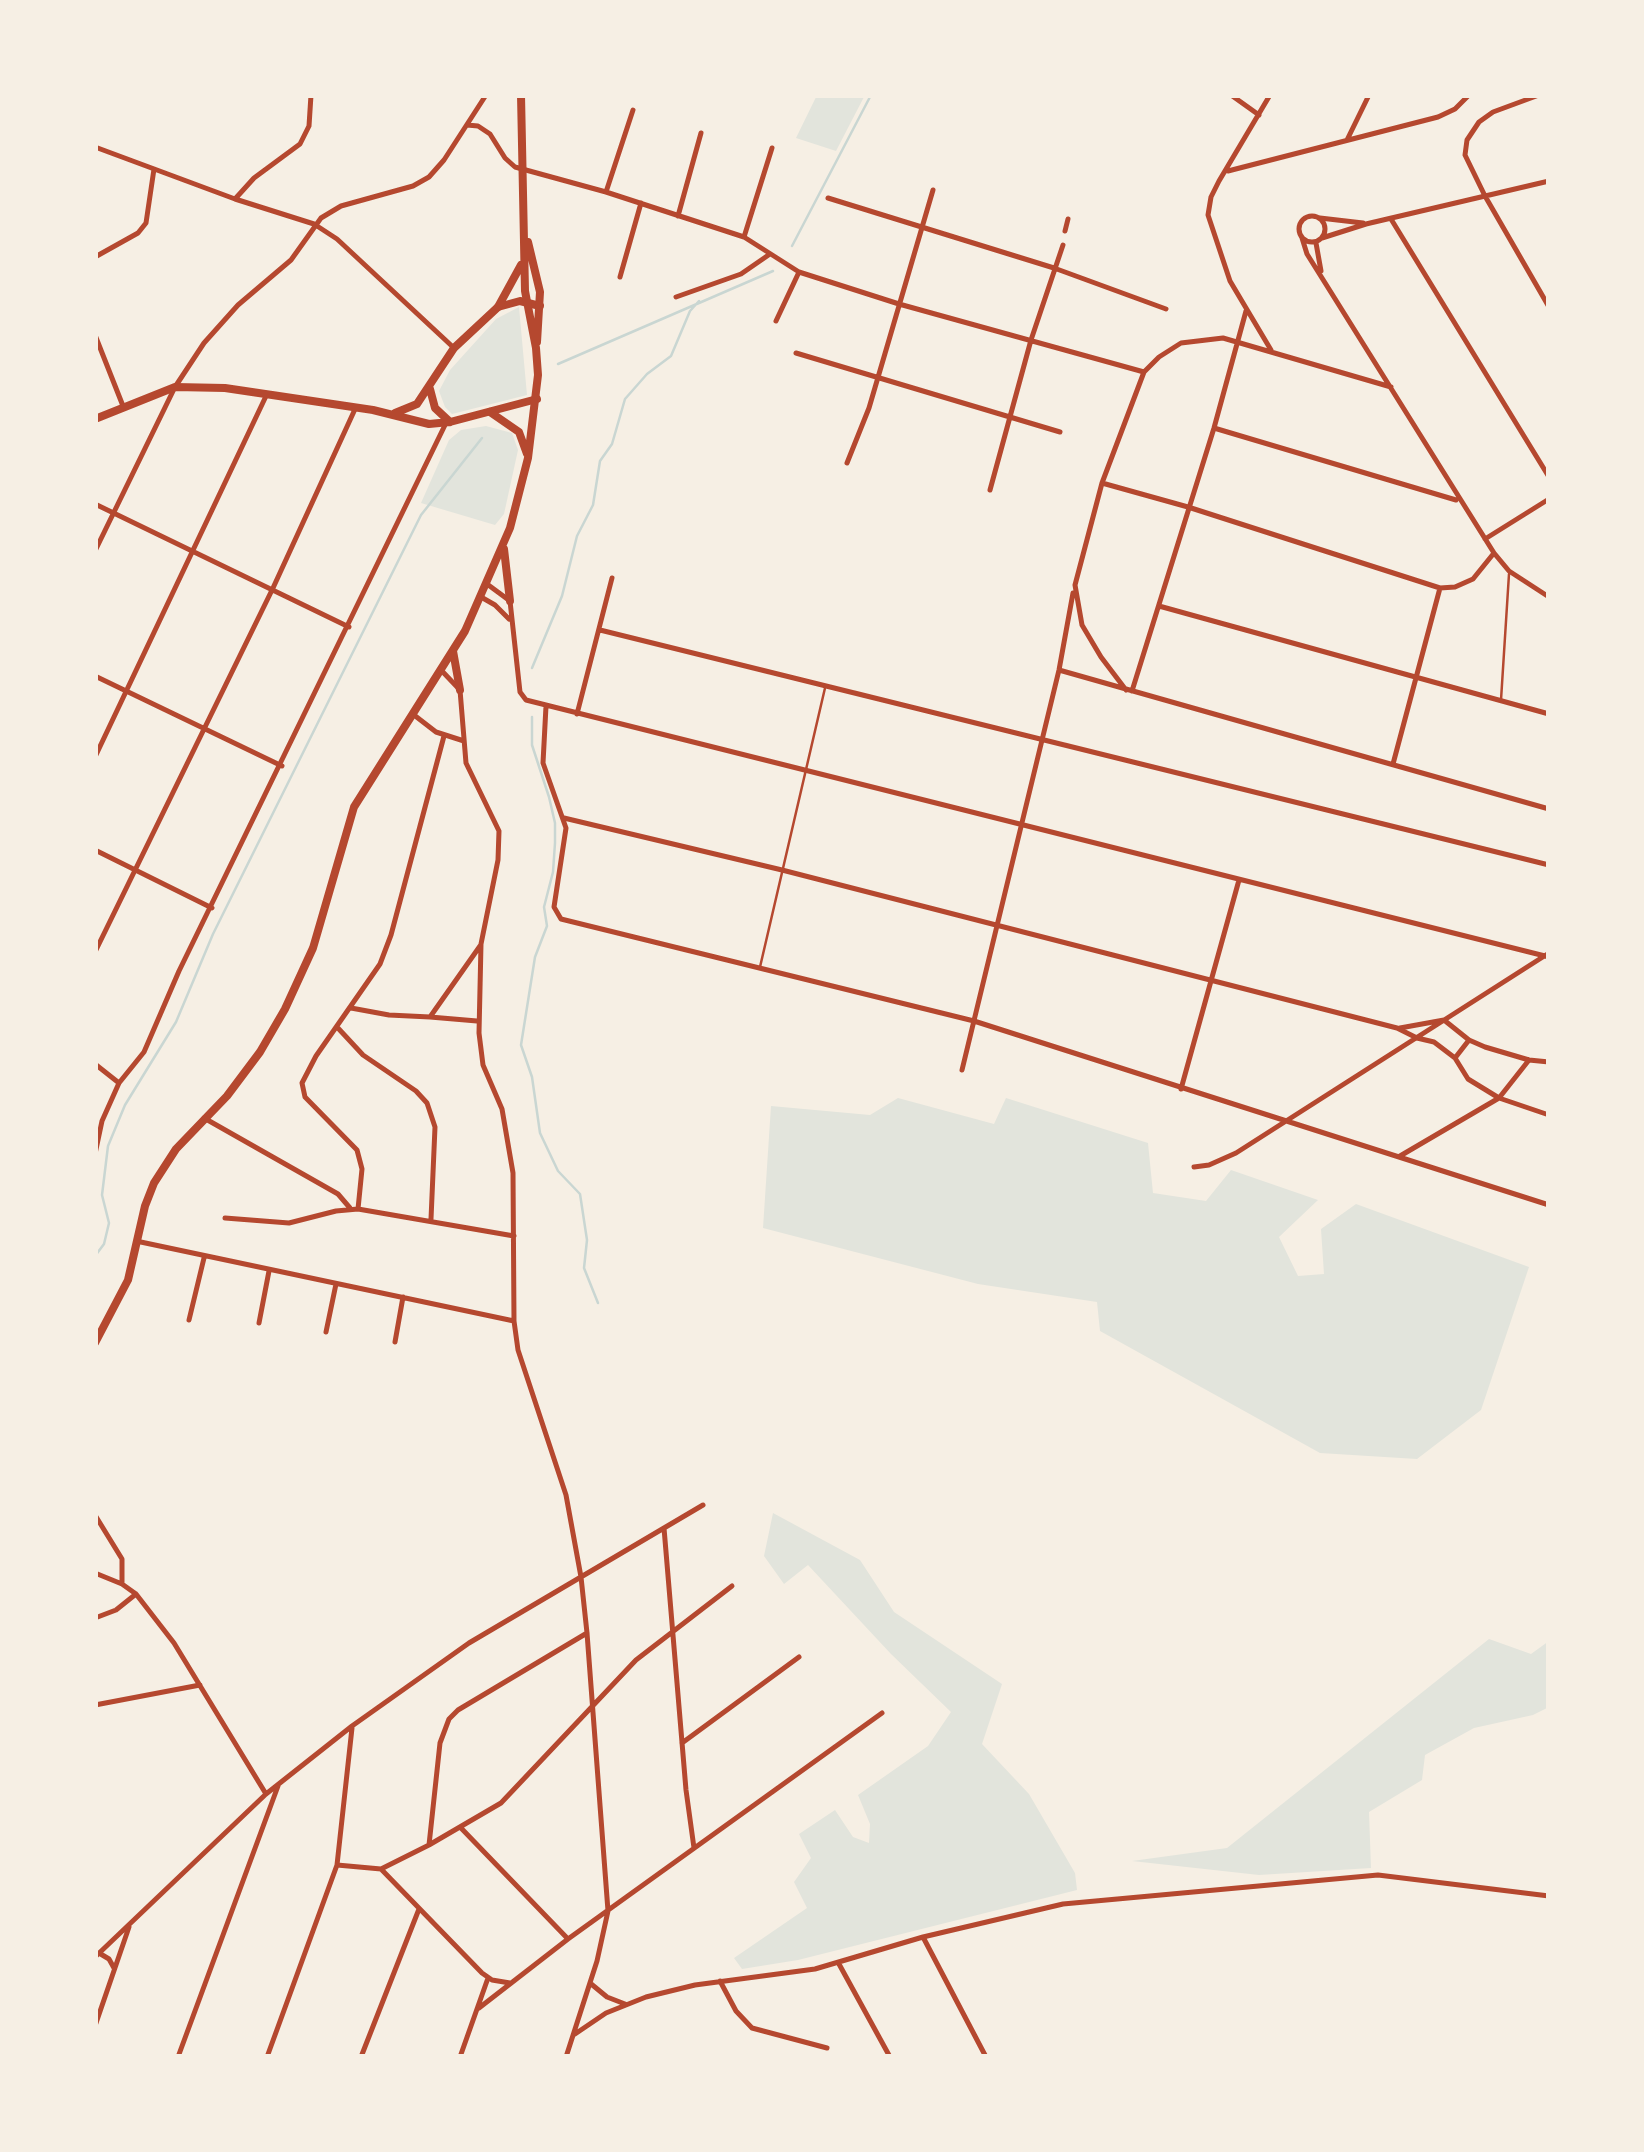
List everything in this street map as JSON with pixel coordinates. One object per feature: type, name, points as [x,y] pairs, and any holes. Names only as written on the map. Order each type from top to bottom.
[{"type":"main road","points":[[521,95],[524,256],[536,348]]},
{"type":"main road","points":[[95,1343],[128,1280],[154,1183],[176,1149],[226,1096],[260,1052],[285,1008],[313,948],[354,807],[453,651],[504,545],[528,458],[536,400],[540,306],[535,264],[525,233]]},
{"type":"main road","points":[[390,414],[410,410],[430,389],[454,348],[498,307],[518,276],[524,256]]},
{"type":"main road","points":[[498,307],[512,302],[540,306]]},
{"type":"main road","points":[[95,419],[175,386],[266,394],[390,414],[419,423],[448,423],[536,400]]},
{"type":"main road","points":[[430,389],[435,408],[448,423]]},
{"type":"main road","points":[[490,412],[518,432],[528,458]]},
{"type":"main road","points":[[504,545],[510,601]]},
{"type":"main road","points":[[453,651],[460,690]]},
{"type":"street","points":[[235,199],[254,178],[300,144],[309,126],[310,95]]},
{"type":"street","points":[[95,551],[175,386],[204,344],[238,305],[291,260],[314,224],[341,206],[413,186],[429,177],[486,95]]},
{"type":"street","points":[[1231,95],[1259,115]]},
{"type":"street","points":[[1270,95],[1211,198],[1208,216],[1222,263],[1270,350]]},
{"type":"street","points":[[1346,140],[1369,95]]},
{"type":"street","points":[[1225,171],[1438,117],[1455,109],[1469,95]]},
{"type":"street","points":[[1539,95],[1493,112],[1471,132],[1466,155],[1549,307]]},
{"type":"street","points":[[606,192],[632,110]]},
{"type":"street","points":[[468,125],[485,129],[510,163],[521,169],[744,237],[799,272],[898,304],[1144,372]]},
{"type":"street","points":[[678,216],[701,133]]},
{"type":"street","points":[[95,147],[314,224],[337,239],[454,348]]},
{"type":"street","points":[[744,237],[772,148]]},
{"type":"street","points":[[502,151],[521,154]]},
{"type":"street","points":[[95,257],[138,233],[146,224],[154,169]]},
{"type":"street","points":[[1302,238],[1319,240],[1366,224],[1549,181]]},
{"type":"street","points":[[846,464],[878,377],[932,190]]},
{"type":"street","points":[[828,198],[1054,268],[1166,308]]},
{"type":"street","points":[[620,277],[640,203]]},
{"type":"street","points":[[1366,224],[1310,216],[1302,221],[1299,230],[1308,254],[1458,501],[1509,571],[1549,596]]},
{"type":"street","points":[[1318,218],[1325,227],[1319,240],[1322,274]]},
{"type":"street","points":[[1065,230],[1068,219]]},
{"type":"street","points":[[1391,220],[1549,477]]},
{"type":"street","points":[[990,490],[1031,340],[1063,245]]},
{"type":"street","points":[[676,297],[741,274],[770,254]]},
{"type":"street","points":[[776,320],[799,272]]},
{"type":"street","points":[[1129,691],[1214,428],[1246,311]]},
{"type":"street","points":[[95,336],[124,406]]},
{"type":"street","points":[[962,1070],[1059,670],[1074,585],[1102,483],[1144,372],[1160,356],[1190,340],[1240,340],[1391,388]]},
{"type":"street","points":[[796,353],[1060,432]]},
{"type":"street","points":[[95,756],[266,394]]},
{"type":"street","points":[[95,952],[273,588],[356,408]]},
{"type":"street","points":[[95,1154],[99,1119],[119,1082],[144,1052],[448,423]]},
{"type":"street","points":[[1214,428],[1458,501]]},
{"type":"street","points":[[1102,483],[1440,588],[1473,579],[1494,553]]},
{"type":"street","points":[[1485,539],[1549,499]]},
{"type":"street","points":[[95,504],[349,627]]},
{"type":"street","points":[[577,714],[612,578]]},
{"type":"street","points":[[487,584],[510,601],[522,696],[546,706],[1547,956]]},
{"type":"street","points":[[1074,585],[1082,626],[1100,657],[1129,691]]},
{"type":"street","points":[[1392,764],[1440,588]]},
{"type":"street","points":[[481,597],[511,622]]},
{"type":"street","points":[[1159,606],[1549,714]]},
{"type":"street","points":[[600,630],[1549,866]]},
{"type":"street","points":[[441,670],[460,690],[470,774],[497,824],[500,838],[482,944],[479,1021],[483,1065],[502,1110],[512,1173],[514,1320],[522,1369],[566,1495],[581,1576],[608,1911],[566,2057]]},
{"type":"street","points":[[1059,670],[1549,809]]},
{"type":"street","points":[[95,676],[282,766]]},
{"type":"street","points":[[546,706],[542,763],[564,818],[565,840],[555,912],[561,919],[974,1022],[1288,1119],[1549,1206]]},
{"type":"street","points":[[412,714],[444,736],[464,741]]},
{"type":"street","points":[[354,1209],[362,1169],[357,1150],[303,1091],[306,1072],[375,974],[391,935],[444,736]]},
{"type":"street","points":[[564,818],[1398,1028],[1434,1042],[1454,1058],[1468,1079],[1500,1098],[1549,1114]]},
{"type":"street","points":[[95,850],[212,908]]},
{"type":"street","points":[[1181,1089],[1238,880]]},
{"type":"street","points":[[430,1017],[482,944]]},
{"type":"street","points":[[1194,1168],[1209,1166],[1236,1153],[1547,956]]},
{"type":"street","points":[[351,1008],[389,1015],[479,1021]]},
{"type":"street","points":[[1398,1028],[1444,1020],[1469,1040],[1529,1060],[1549,1062]]},
{"type":"street","points":[[336,1027],[363,1056],[426,1102],[435,1127],[431,1220]]},
{"type":"street","points":[[1454,1058],[1469,1040]]},
{"type":"street","points":[[1400,1156],[1500,1098],[1529,1060]]},
{"type":"street","points":[[95,1064],[119,1082]]},
{"type":"street","points":[[204,1118],[338,1194],[354,1209]]},
{"type":"street","points":[[225,1218],[288,1223],[354,1209],[514,1236]]},
{"type":"street","points":[[136,1241],[514,1320]]},
{"type":"street","points":[[189,1320],[204,1258]]},
{"type":"street","points":[[259,1324],[268,1271]]},
{"type":"street","points":[[326,1332],[336,1284]]},
{"type":"street","points":[[395,1342],[403,1297]]},
{"type":"street","points":[[115,1971],[110,1959],[97,1955],[279,1783],[469,1644],[703,1506]]},
{"type":"street","points":[[95,1514],[122,1559],[122,1584]]},
{"type":"street","points":[[664,1528],[694,1848]]},
{"type":"street","points":[[95,1573],[136,1594],[158,1620],[266,1794]]},
{"type":"street","points":[[337,1864],[380,1869],[461,1828],[516,1791],[636,1660],[732,1586]]},
{"type":"street","points":[[95,1618],[116,1610],[136,1594]]},
{"type":"street","points":[[429,1846],[438,1754],[449,1719],[586,1633]]},
{"type":"street","points":[[682,1742],[799,1657]]},
{"type":"street","points":[[95,1705],[200,1685]]},
{"type":"street","points":[[478,2008],[882,1714]]},
{"type":"street","points":[[267,2057],[337,1864],[352,1726]]},
{"type":"street","points":[[178,2057],[279,1783]]},
{"type":"street","points":[[461,1828],[568,1939]]},
{"type":"street","points":[[380,1869],[488,1978],[510,1983]]},
{"type":"street","points":[[574,2035],[625,2004],[720,1981],[839,1964],[924,1937],[1062,1904],[1378,1875],[1549,1896]]},
{"type":"street","points":[[360,2057],[418,1910]]},
{"type":"street","points":[[95,2026],[130,1924]]},
{"type":"street","points":[[924,1937],[986,2057]]},
{"type":"street","points":[[839,1964],[890,2057]]},
{"type":"street","points":[[460,2057],[488,1978]]},
{"type":"street","points":[[720,1981],[736,2011],[752,2028],[827,2048]]},
{"type":"street","points":[[590,1983],[607,1997],[625,2004]]},
{"type":"lane","points":[[1501,702],[1509,571]]},
{"type":"lane","points":[[760,969],[825,686]]},
{"type":"shaded area","points":[[817,95],[865,95],[836,151],[796,138]]},
{"type":"shaded area","points":[[519,307],[527,395],[452,414],[439,391],[450,370],[496,319]]},
{"type":"shaded area","points":[[486,426],[512,433],[518,450],[504,514],[495,525],[421,503],[449,440],[461,430]]},
{"type":"shaded area","points":[[898,1098],[994,1124],[1006,1098],[1148,1143],[1153,1193],[1206,1201],[1231,1170],[1318,1200],[1279,1237],[1298,1276],[1324,1274],[1321,1229],[1356,1204],[1529,1267],[1481,1410],[1417,1459],[1320,1453],[1100,1331],[1097,1302],[978,1284],[763,1228],[771,1106],[870,1115]]},
{"type":"shaded area","points":[[773,1513],[860,1560],[894,1612],[1002,1684],[982,1744],[1029,1794],[1075,1873],[1077,1890],[798,1960],[742,1969],[734,1958],[807,1908],[794,1882],[811,1858],[799,1834],[835,1810],[853,1837],[869,1843],[870,1824],[858,1795],[928,1746],[951,1712],[808,1565],[784,1584],[764,1556]]},
{"type":"shaded area","points":[[1489,1639],[1531,1654],[1549,1641],[1549,1707],[1533,1715],[1474,1728],[1425,1755],[1422,1780],[1369,1812],[1371,1868],[1259,1875],[1132,1861],[1227,1848]]},
{"type":"waterway","points":[[792,246],[871,95]]},
{"type":"waterway","points":[[558,364],[773,271]]},
{"type":"waterway","points":[[532,668],[562,596],[577,536],[593,505],[600,461],[612,444],[625,399],[647,374],[671,356],[690,311],[699,301]]},
{"type":"waterway","points":[[95,1256],[104,1244],[109,1223],[102,1195],[108,1146],[125,1105],[176,1022],[213,934],[421,515],[482,438]]},
{"type":"waterway","points":[[532,717],[532,745],[549,797],[555,843],[544,907],[547,926],[535,957],[521,1045],[532,1077],[540,1133],[558,1171],[580,1194],[587,1240],[584,1268],[598,1303]]}]
